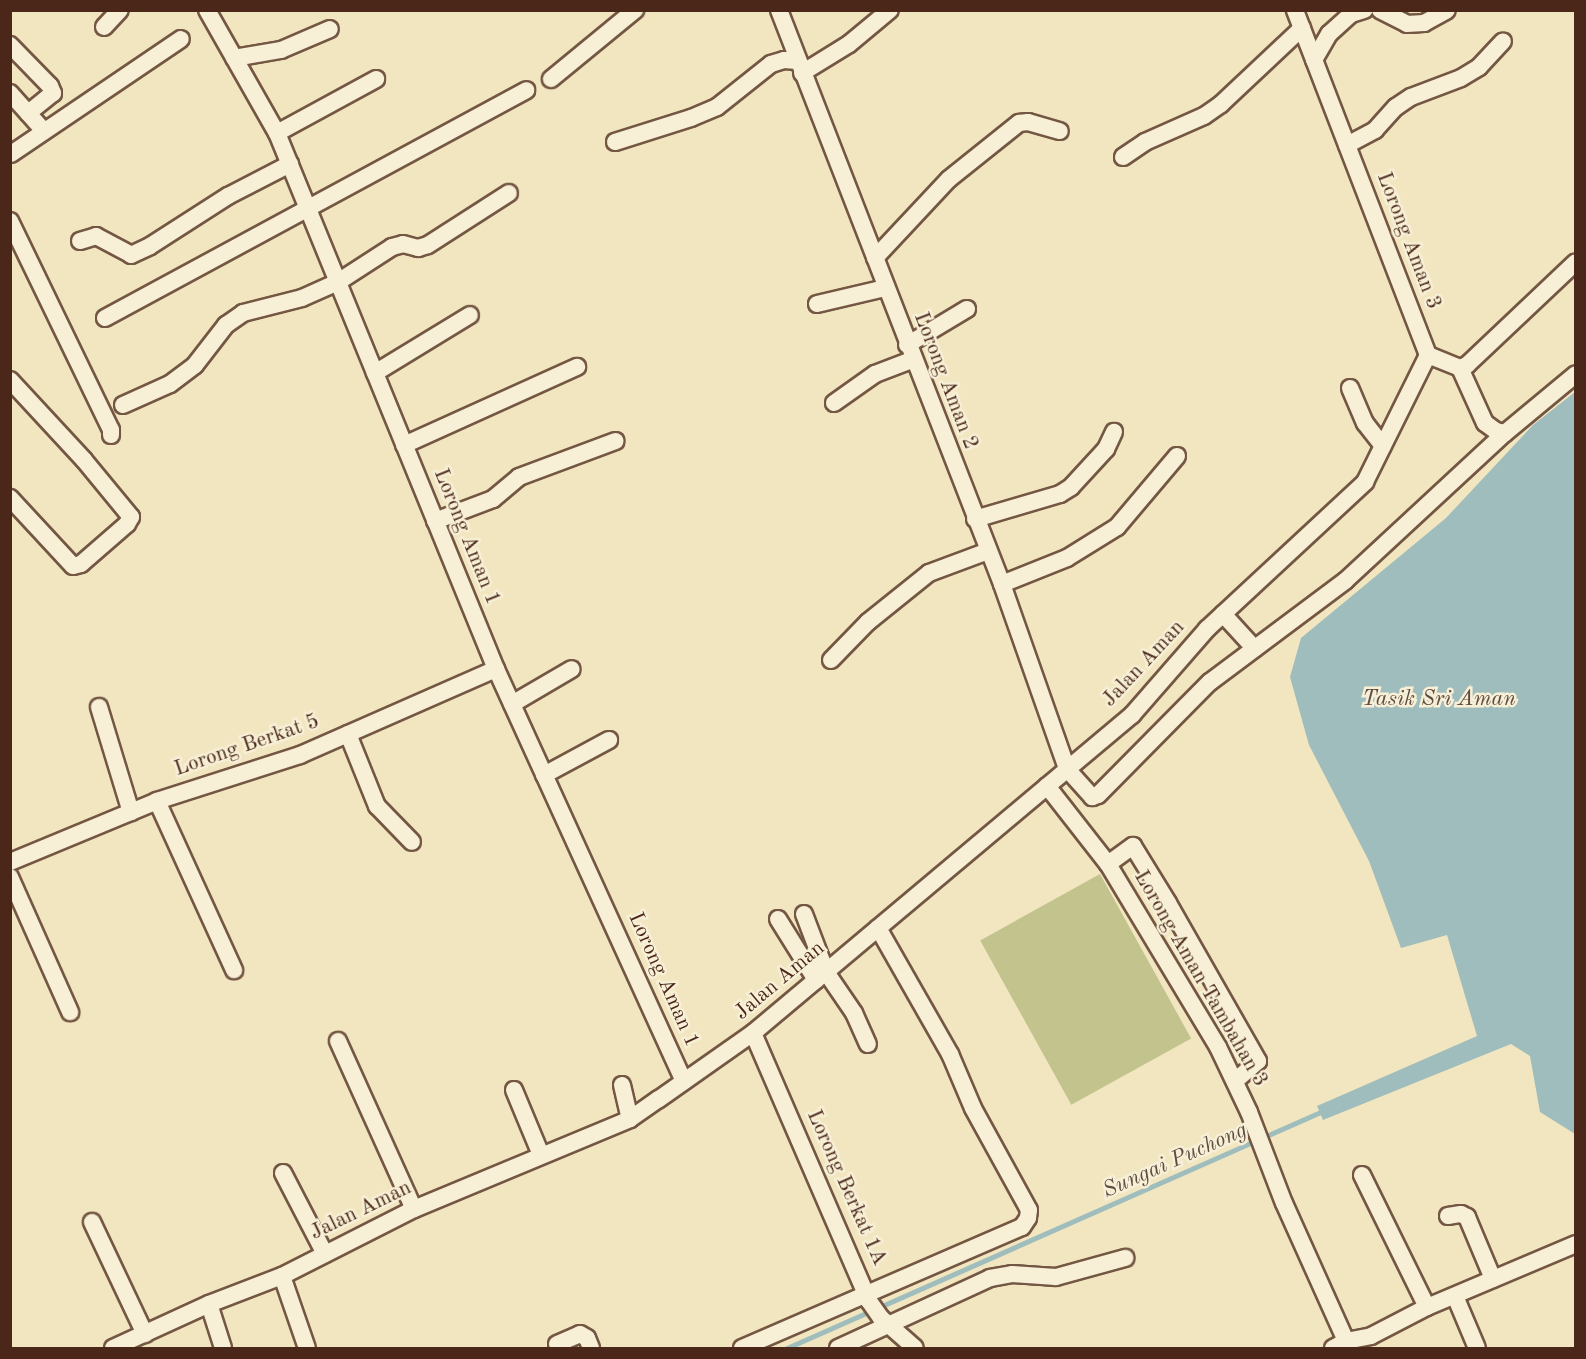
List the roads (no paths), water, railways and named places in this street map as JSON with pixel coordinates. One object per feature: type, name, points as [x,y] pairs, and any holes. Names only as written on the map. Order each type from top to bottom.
[{"type":"street","points":[[104,27],[120,10]]},
{"type":"street","name":"Lorong Aman 1","points":[[207,10],[277,133],[496,669],[684,1081]]},
{"type":"street","points":[[551,79],[635,10]]},
{"type":"street","name":"Lorong Aman 2","points":[[779,10],[799,67],[1002,584],[1066,770]]},
{"type":"street","points":[[615,142],[691,118],[717,106],[771,64],[784,60],[799,67],[849,44],[890,10]]},
{"type":"street","name":"Lorong Aman 3","points":[[1295,10],[1428,355]]},
{"type":"street","points":[[1314,60],[1329,34],[1351,15],[1364,10]]},
{"type":"street","points":[[1380,10],[1407,24],[1424,23],[1447,10]]},
{"type":"street","points":[[1123,157],[1162,133],[1203,116],[1221,104],[1302,28]]},
{"type":"street","points":[[234,58],[281,50],[330,29]]},
{"type":"street","points":[[11,154],[181,39]]},
{"type":"street","points":[[1347,145],[1375,130],[1396,107],[1461,78],[1479,67],[1503,41]]},
{"type":"street","points":[[10,45],[50,86],[53,93],[28,113]]},
{"type":"street","points":[[277,133],[376,79]]},
{"type":"street","points":[[105,318],[526,90]]},
{"type":"street","points":[[12,97],[44,131]]},
{"type":"street","points":[[875,258],[949,179],[1019,123],[1028,122],[1060,131]]},
{"type":"street","points":[[80,241],[96,236],[131,255],[150,246],[228,196],[290,164]]},
{"type":"street","points":[[123,405],[170,384],[195,365],[226,325],[243,313],[302,298],[338,282],[392,247],[403,244],[418,248],[428,245],[509,193]]},
{"type":"street","points":[[10,221],[111,430],[111,435]]},
{"type":"street","points":[[1463,374],[1467,365],[1575,263]]},
{"type":"street","points":[[816,304],[885,288]]},
{"type":"street","points":[[834,403],[910,352],[967,309]]},
{"type":"street","points":[[375,373],[470,315]]},
{"type":"street","points":[[1350,388],[1365,423],[1383,446],[1428,355],[1463,374],[1477,410],[1485,423],[1496,431],[1505,433]]},
{"type":"street","points":[[404,445],[577,367]]},
{"type":"street","points":[[1066,770],[1085,792],[1092,797],[1098,795],[1210,682],[1345,581],[1505,433],[1575,374]]},
{"type":"street","points":[[10,380],[84,460],[130,517],[127,524],[81,564],[73,566],[10,498]]},
{"type":"street","points":[[975,519],[1060,494],[1071,487],[1106,449],[1114,432]]},
{"type":"street","points":[[435,521],[493,499],[519,477],[616,441]]},
{"type":"street","name":"Jalan Aman","points":[[112,1348],[208,1304],[282,1276],[414,1209],[630,1119],[753,1033],[1132,714],[1223,614],[1365,482],[1383,446]]},
{"type":"street","points":[[1002,584],[1067,558],[1118,527],[1176,456]]},
{"type":"street","points":[[831,660],[868,622],[929,573],[988,551]]},
{"type":"street","points":[[1223,614],[1255,649]]},
{"type":"street","name":"Lorong Berkat 5","points":[[10,862],[157,801],[300,755],[496,669]]},
{"type":"street","points":[[512,704],[572,669]]},
{"type":"street","points":[[99,707],[131,812]]},
{"type":"street","points":[[348,734],[377,806],[386,818],[412,842]]},
{"type":"street","points":[[544,775],[609,740]]},
{"type":"street","name":"Lorong Aman Tambahan 3","points":[[1047,786],[1108,864],[1218,1047],[1257,1133],[1340,1345],[1375,1342],[1427,1307],[1575,1244]]},
{"type":"street","points":[[157,801],[234,970]]},
{"type":"street","points":[[1108,864],[1133,846],[1140,856],[1258,1061],[1235,1081]]},
{"type":"street","points":[[10,877],[70,1012]]},
{"type":"street","points":[[804,914],[821,976]]},
{"type":"street","points":[[778,919],[821,976],[854,1013],[868,1044]]},
{"type":"street","points":[[742,1348],[868,1297],[1022,1227],[1029,1210],[973,1108],[950,1054],[878,928]]},
{"type":"street","name":"Lorong Berkat 1A","points":[[753,1033],[868,1297],[886,1322],[915,1348]]},
{"type":"street","points":[[338,1041],[414,1209]]},
{"type":"street","points":[[622,1085],[630,1119]]},
{"type":"street","points":[[514,1090],[542,1155]]},
{"type":"street","points":[[283,1173],[324,1254]]},
{"type":"street","points":[[1362,1175],[1427,1307]]},
{"type":"street","points":[[1448,1216],[1461,1214],[1467,1217],[1494,1279]]},
{"type":"street","points":[[92,1222],[145,1334]]},
{"type":"street","points":[[838,1348],[886,1322],[990,1278],[1012,1274],[1056,1277],[1125,1258]]},
{"type":"street","points":[[282,1276],[307,1348]]},
{"type":"street","points":[[1455,1296],[1477,1348]]},
{"type":"street","points":[[208,1304],[223,1348]]},
{"type":"street","points":[[557,1344],[580,1334],[587,1338],[591,1348]]},
{"type":"water","name":"Tasik Sri Aman","points":[[1575,392],[1575,1134],[1540,1112],[1530,1056],[1511,1044],[1323,1120],[1317,1106],[1477,1036],[1447,935],[1401,948],[1369,861],[1309,745],[1290,677],[1301,638],[1446,518],[1533,425]]},
{"type":"waterway","name":"Sungai Puchong","points":[[787,1348],[1325,1110]]}]
